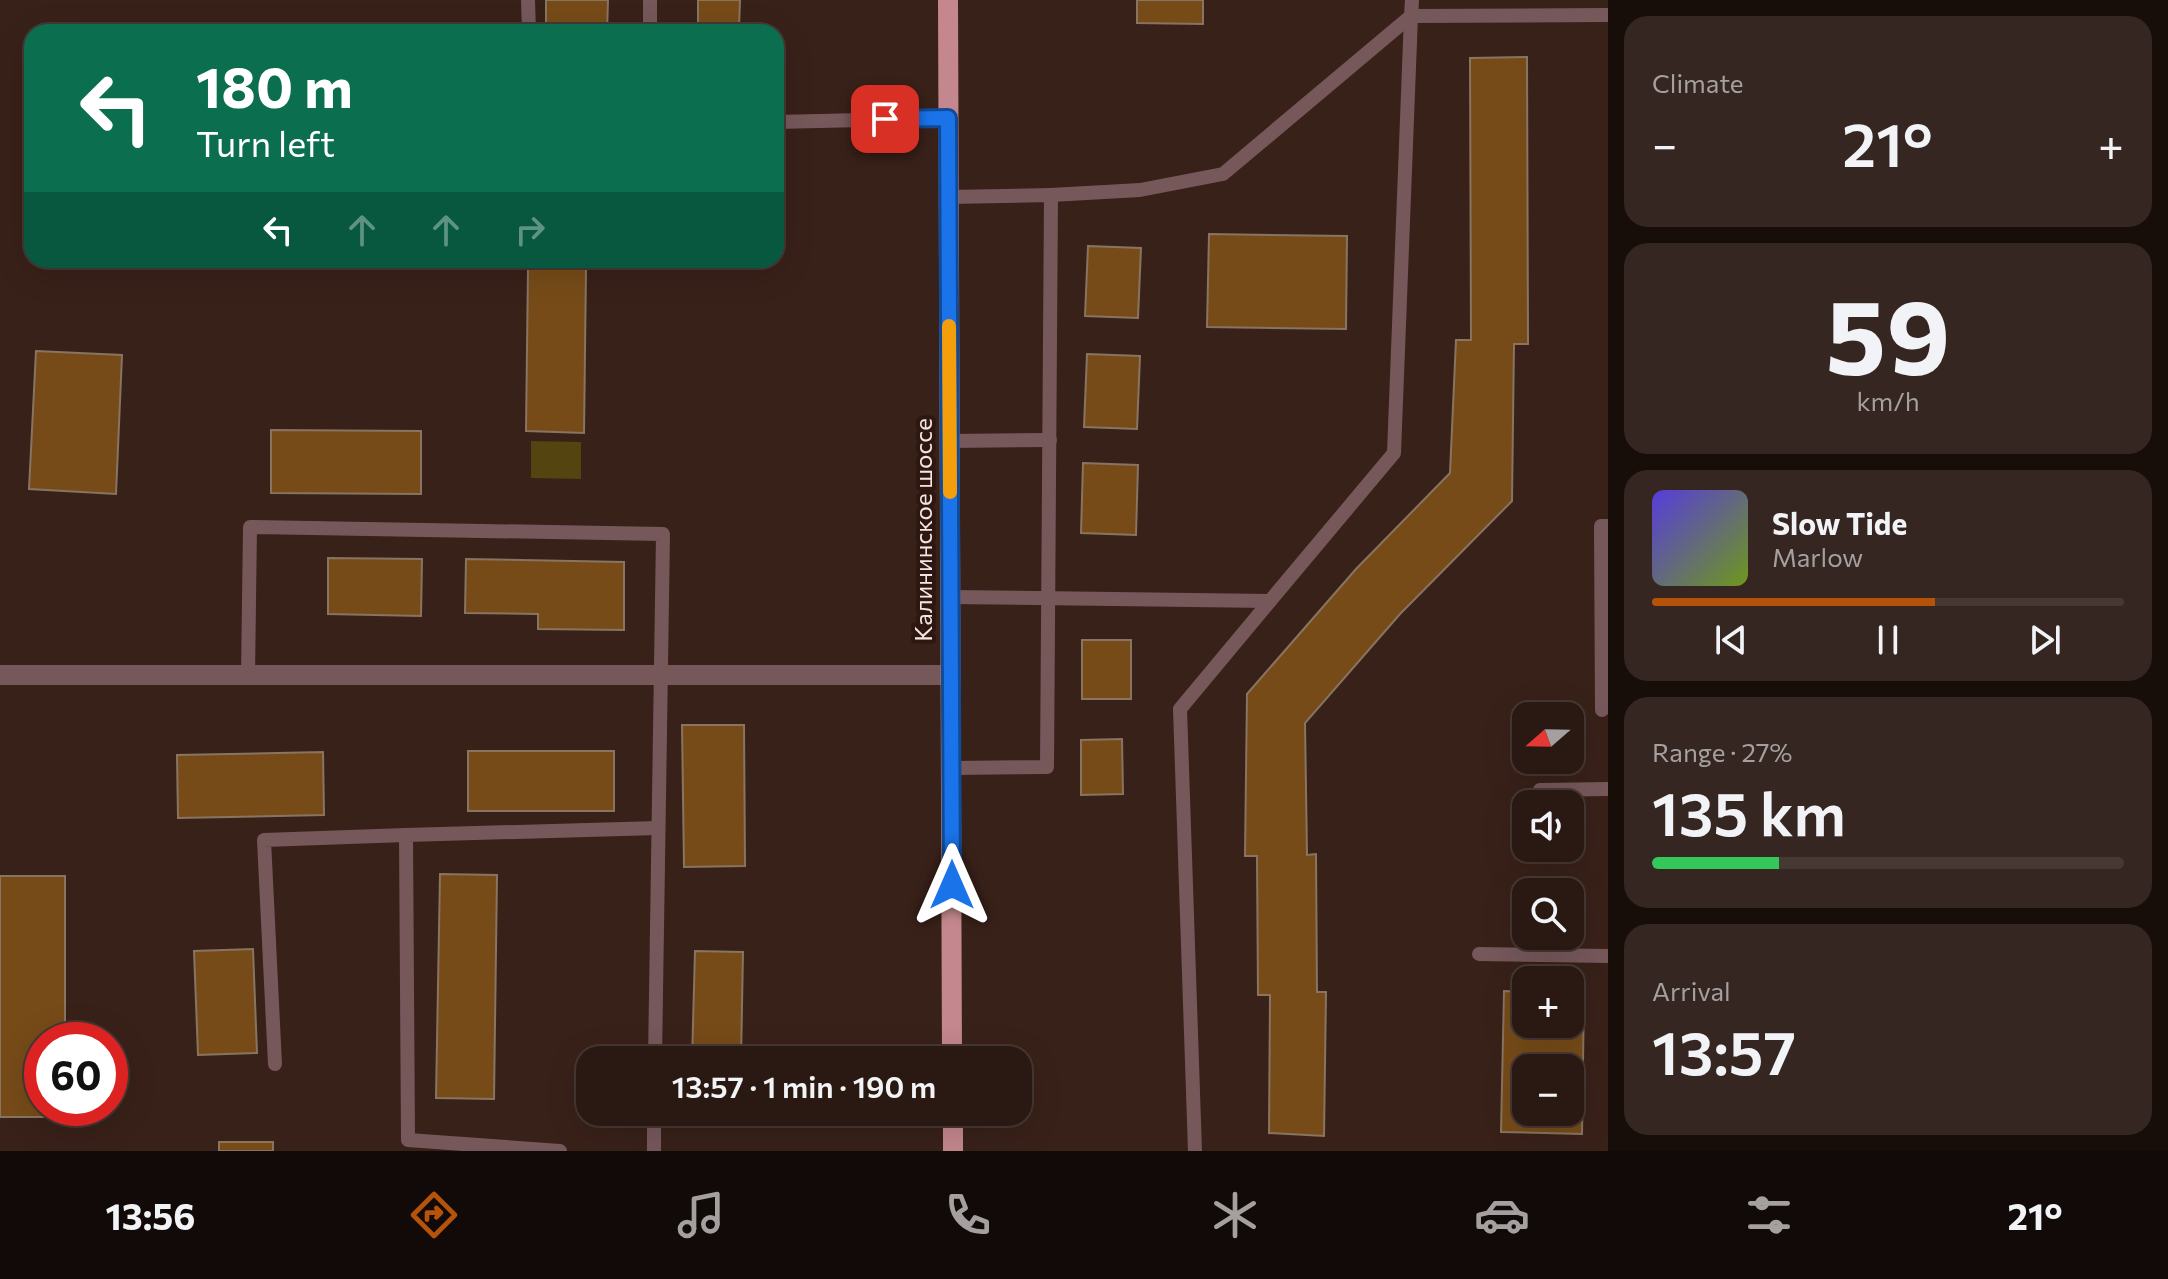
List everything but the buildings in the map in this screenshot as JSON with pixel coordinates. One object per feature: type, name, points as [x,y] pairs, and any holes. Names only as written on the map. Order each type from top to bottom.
[{"type":"main road","name":"Калининское шоссе","points":[[948,0],[952,1046]]},
{"type":"main road","points":[[953,1126],[953,1151]]},
{"type":"street","points":[[0,675],[951,675]]},
{"type":"lane","points":[[528,0],[529,24]]},
{"type":"lane","points":[[650,0],[650,24]]},
{"type":"lane","points":[[1195,1151],[1180,709],[1394,453],[1412,0]]},
{"type":"lane","points":[[949,197],[1140,190],[1223,174],[1411,16],[1608,15]]},
{"type":"lane","points":[[784,122],[948,118]]},
{"type":"lane","points":[[951,768],[1047,767],[1051,195]]},
{"type":"lane","points":[[949,441],[1050,440]]},
{"type":"lane","points":[[1602,710],[1601,526],[1608,526]]},
{"type":"lane","points":[[248,675],[250,527],[663,534],[655,1046]]},
{"type":"lane","points":[[950,597],[1270,601]]},
{"type":"lane","points":[[1540,790],[1608,789]]},
{"type":"lane","points":[[275,1064],[264,840],[658,828]]},
{"type":"lane","points":[[406,835],[408,1140],[560,1151]]},
{"type":"lane","points":[[1479,954],[1608,956]]},
{"type":"lane","points":[[654,1126],[654,1151]]},
{"type":"shaded area","points":[[531,441],[581,442],[581,479],[531,478]]},
{"type":"slow traffic","points":[[949,326],[950,492]]},
{"type":"route","points":[[885,119],[948,118],[952,885]]}]
